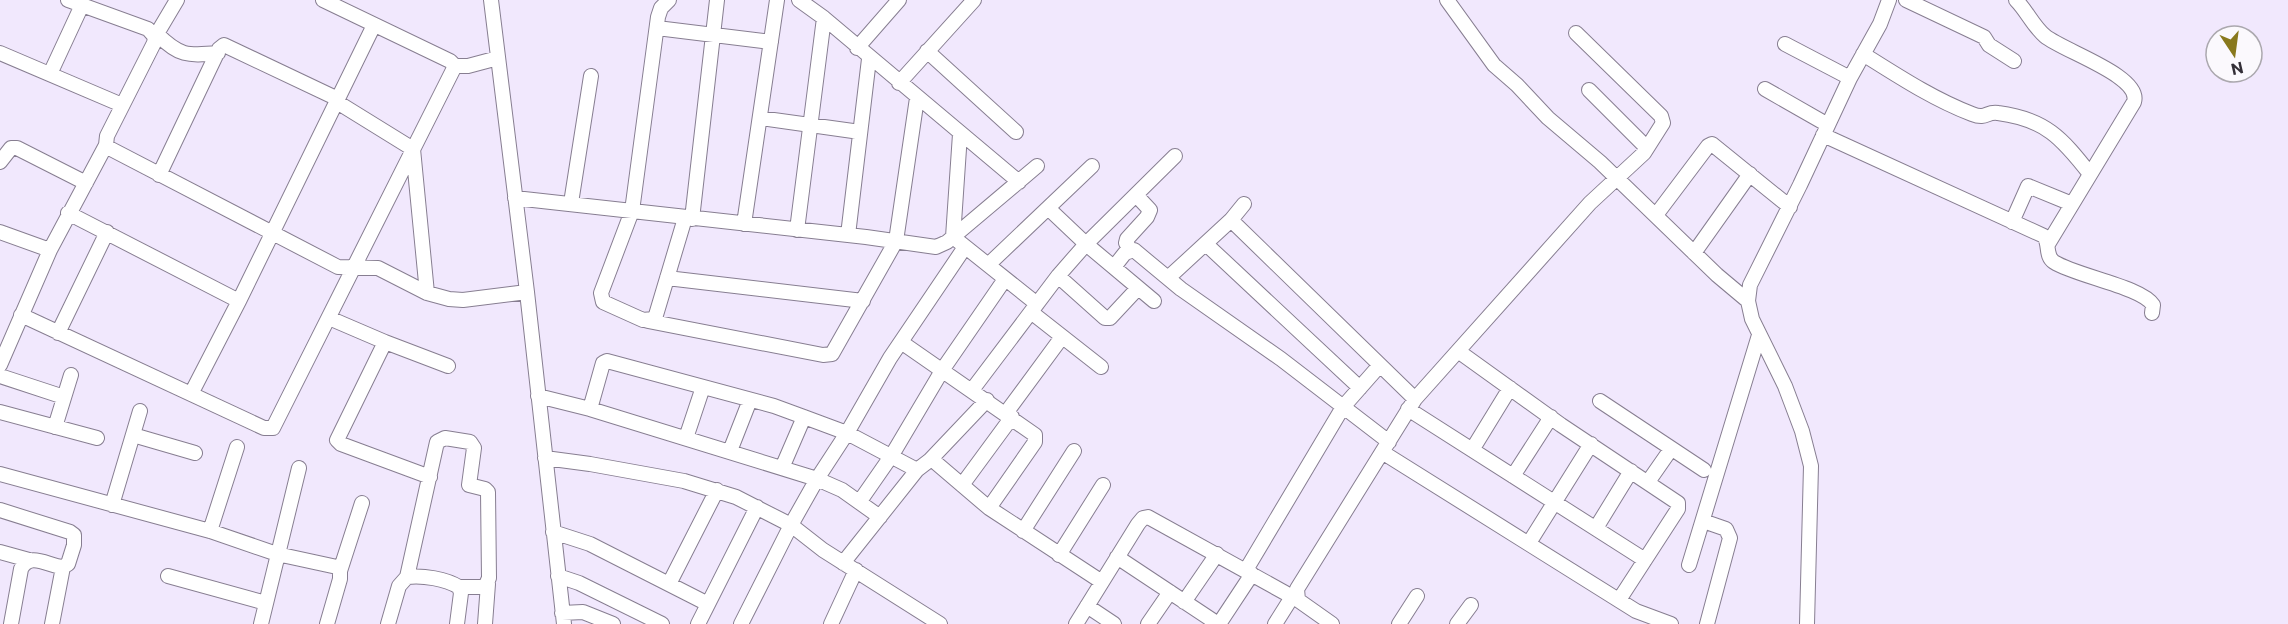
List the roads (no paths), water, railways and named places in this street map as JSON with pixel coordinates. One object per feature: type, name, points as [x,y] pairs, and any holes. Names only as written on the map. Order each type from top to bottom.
[{"type":"street","points":[[68,0],[148,29],[182,53],[190,55],[218,53]]},
{"type":"street","points":[[0,365],[50,250],[106,145],[107,136],[156,35],[177,0]]},
{"type":"street","points":[[323,0],[450,61],[455,66],[468,66],[498,58]]},
{"type":"street","points":[[491,0],[527,292],[563,618],[583,612],[613,624]]},
{"type":"street","points":[[669,0],[661,8],[657,28],[632,211],[601,298],[608,305],[648,321],[828,356],[836,350],[896,241],[917,98]]},
{"type":"street","points":[[648,321],[656,315],[688,218],[717,0]]},
{"type":"street","points":[[744,224],[777,0]]},
{"type":"street","points":[[798,0],[824,18],[869,59],[1019,182]]},
{"type":"street","points":[[857,48],[898,0]]},
{"type":"street","points":[[899,83],[974,0]]},
{"type":"street","points":[[1447,0],[1448,5],[1494,65],[1517,85],[1548,118],[1616,177],[1748,301]]},
{"type":"street","points":[[1807,624],[1811,466],[1802,431],[1785,386],[1752,319],[1748,301],[1750,285],[1790,207],[1850,78],[1880,24],[1889,0]]},
{"type":"street","points":[[1906,0],[1984,37],[1989,45],[2014,61]]},
{"type":"street","points":[[2016,0],[2045,37],[2119,76],[2134,92],[2134,102],[2048,244],[2048,254],[2054,262],[2144,296],[2153,305],[2152,313]]},
{"type":"street","points":[[50,74],[82,5]]},
{"type":"street","points":[[797,230],[824,18]]},
{"type":"street","points":[[191,394],[374,25]]},
{"type":"street","points":[[657,28],[771,42]]},
{"type":"street","points":[[1275,624],[1295,598],[1297,589],[1412,404],[1590,203],[1647,148],[1663,123],[1661,116],[1576,33]]},
{"type":"street","points":[[1785,44],[1850,78]]},
{"type":"street","points":[[159,175],[221,46],[227,45],[338,101],[413,149]]},
{"type":"street","points":[[927,51],[1016,132]]},
{"type":"street","points":[[0,53],[122,105]]},
{"type":"street","points":[[1863,54],[1956,108],[1981,117],[1997,112],[2050,130],[2070,148],[2090,174]]},
{"type":"street","points":[[848,235],[869,59]]},
{"type":"street","points":[[21,315],[264,428],[273,428],[455,66]]},
{"type":"street","points":[[572,203],[591,76]]},
{"type":"street","points":[[1765,89],[1825,130],[2043,236],[2048,244]]},
{"type":"street","points":[[1589,90],[1647,148]]},
{"type":"street","points":[[760,118],[860,132]]},
{"type":"street","points":[[953,237],[960,134]]},
{"type":"street","points":[[1656,215],[1710,144],[1716,145],[1790,207]]},
{"type":"street","points":[[106,145],[159,175],[338,267],[378,268],[438,298],[463,300],[527,292]]},
{"type":"street","points":[[0,162],[12,148],[17,148],[86,183]]},
{"type":"street","points":[[413,149],[427,293]]},
{"type":"street","points":[[972,390],[1058,276],[1086,244],[1175,156]]},
{"type":"street","points":[[515,198],[848,235],[936,248],[953,237],[1037,166]]},
{"type":"street","points":[[988,265],[1092,166]]},
{"type":"street","points":[[1695,253],[1750,174]]},
{"type":"street","points":[[2012,222],[2028,186],[2072,204]]},
{"type":"street","points":[[1136,195],[1150,210],[1147,217],[1127,239],[1126,243],[1131,250],[1343,407],[1385,447],[1528,543],[1619,600],[1642,614],[1671,624]]},
{"type":"street","points":[[1168,278],[1231,220],[1244,204]]},
{"type":"street","points":[[1048,208],[1086,244],[1154,301]]},
{"type":"street","points":[[68,213],[239,301]]},
{"type":"street","points":[[1231,220],[1380,365],[1412,404],[1472,450],[1645,560]]},
{"type":"street","points":[[0,232],[50,250]]},
{"type":"street","points":[[58,333],[107,232]]},
{"type":"street","points":[[953,237],[1005,279],[1062,337],[1101,367]]},
{"type":"street","points":[[1206,244],[1360,388]]},
{"type":"street","points":[[741,624],[817,478],[847,433],[901,342],[965,247]]},
{"type":"street","points":[[1114,267],[1125,252],[1131,250]]},
{"type":"street","points":[[1058,276],[1105,318],[1110,318],[1138,288]]},
{"type":"street","points":[[667,278],[863,301]]},
{"type":"street","points":[[860,501],[892,455],[943,369],[1005,279]]},
{"type":"street","points":[[328,318],[448,366]]},
{"type":"street","points":[[1689,565],[1760,335]]},
{"type":"street","points":[[962,485],[1062,337]]},
{"type":"street","points":[[385,342],[337,440],[341,444],[430,477]]},
{"type":"street","points":[[901,342],[1033,432],[1035,439],[989,508]]},
{"type":"street","points":[[1458,351],[1676,501],[1679,507],[1619,600]]},
{"type":"street","points":[[590,409],[603,363],[607,361],[804,417],[847,433],[892,455],[917,471]]},
{"type":"street","points":[[1117,557],[1219,624],[1343,407],[1380,365]]},
{"type":"street","points":[[55,427],[71,375]]},
{"type":"street","points":[[0,376],[64,397]]},
{"type":"street","points":[[686,438],[703,387]]},
{"type":"street","points":[[1472,450],[1510,388]]},
{"type":"street","points":[[538,396],[590,409],[817,478],[860,501],[880,517]]},
{"type":"street","points":[[843,563],[917,471],[987,399]]},
{"type":"street","points":[[730,452],[750,400]]},
{"type":"street","points":[[1600,401],[1704,470]]},
{"type":"street","points":[[112,505],[140,411]]},
{"type":"street","points":[[0,412],[97,438]]},
{"type":"street","points":[[782,468],[804,417]]},
{"type":"street","points":[[1513,476],[1551,417]]},
{"type":"street","points":[[133,435],[195,453]]},
{"type":"street","points":[[388,624],[399,586],[407,577],[440,440],[445,438],[473,444],[469,485],[486,489],[488,492],[486,624]]},
{"type":"street","points":[[1528,543],[1591,444]]},
{"type":"street","points":[[210,531],[237,447]]},
{"type":"street","points":[[1648,482],[1671,449]]},
{"type":"street","points":[[1023,531],[1074,451]]},
{"type":"street","points":[[545,458],[642,472],[717,490],[791,525],[843,563],[940,624]]},
{"type":"street","points":[[930,460],[989,508],[1102,582]]},
{"type":"street","points":[[261,624],[299,468]]},
{"type":"street","points":[[1596,528],[1631,471]]},
{"type":"street","points":[[0,474],[210,531],[277,554],[328,564],[337,567],[340,571]]},
{"type":"street","points":[[1059,555],[1103,485]]},
{"type":"street","points":[[669,584],[717,490]]},
{"type":"street","points":[[327,624],[340,579],[340,571],[362,504]]},
{"type":"street","points":[[698,624],[757,507]]},
{"type":"street","points":[[0,510],[74,535],[70,559],[63,567],[0,552]]},
{"type":"street","points":[[1076,624],[1138,524],[1143,518],[1148,517],[1295,598],[1332,624]]},
{"type":"street","points":[[1703,520],[1726,529],[1730,538],[1707,624]]},
{"type":"street","points":[[553,532],[590,544],[708,604]]},
{"type":"street","points":[[1184,602],[1217,554]]},
{"type":"street","points":[[9,623],[21,569],[29,560]]},
{"type":"street","points":[[52,624],[63,567]]},
{"type":"street","points":[[832,624],[856,570]]},
{"type":"street","points":[[168,576],[266,603]]},
{"type":"street","points":[[558,576],[579,583],[662,624]]},
{"type":"street","points":[[407,577],[478,588],[488,584]]},
{"type":"street","points":[[457,624],[461,593],[459,586]]},
{"type":"street","points":[[1148,624],[1170,592]]},
{"type":"street","points":[[1399,624],[1417,596]]},
{"type":"street","points":[[1457,624],[1471,604]]},
{"type":"street","points":[[1087,606],[1114,624]]}]
